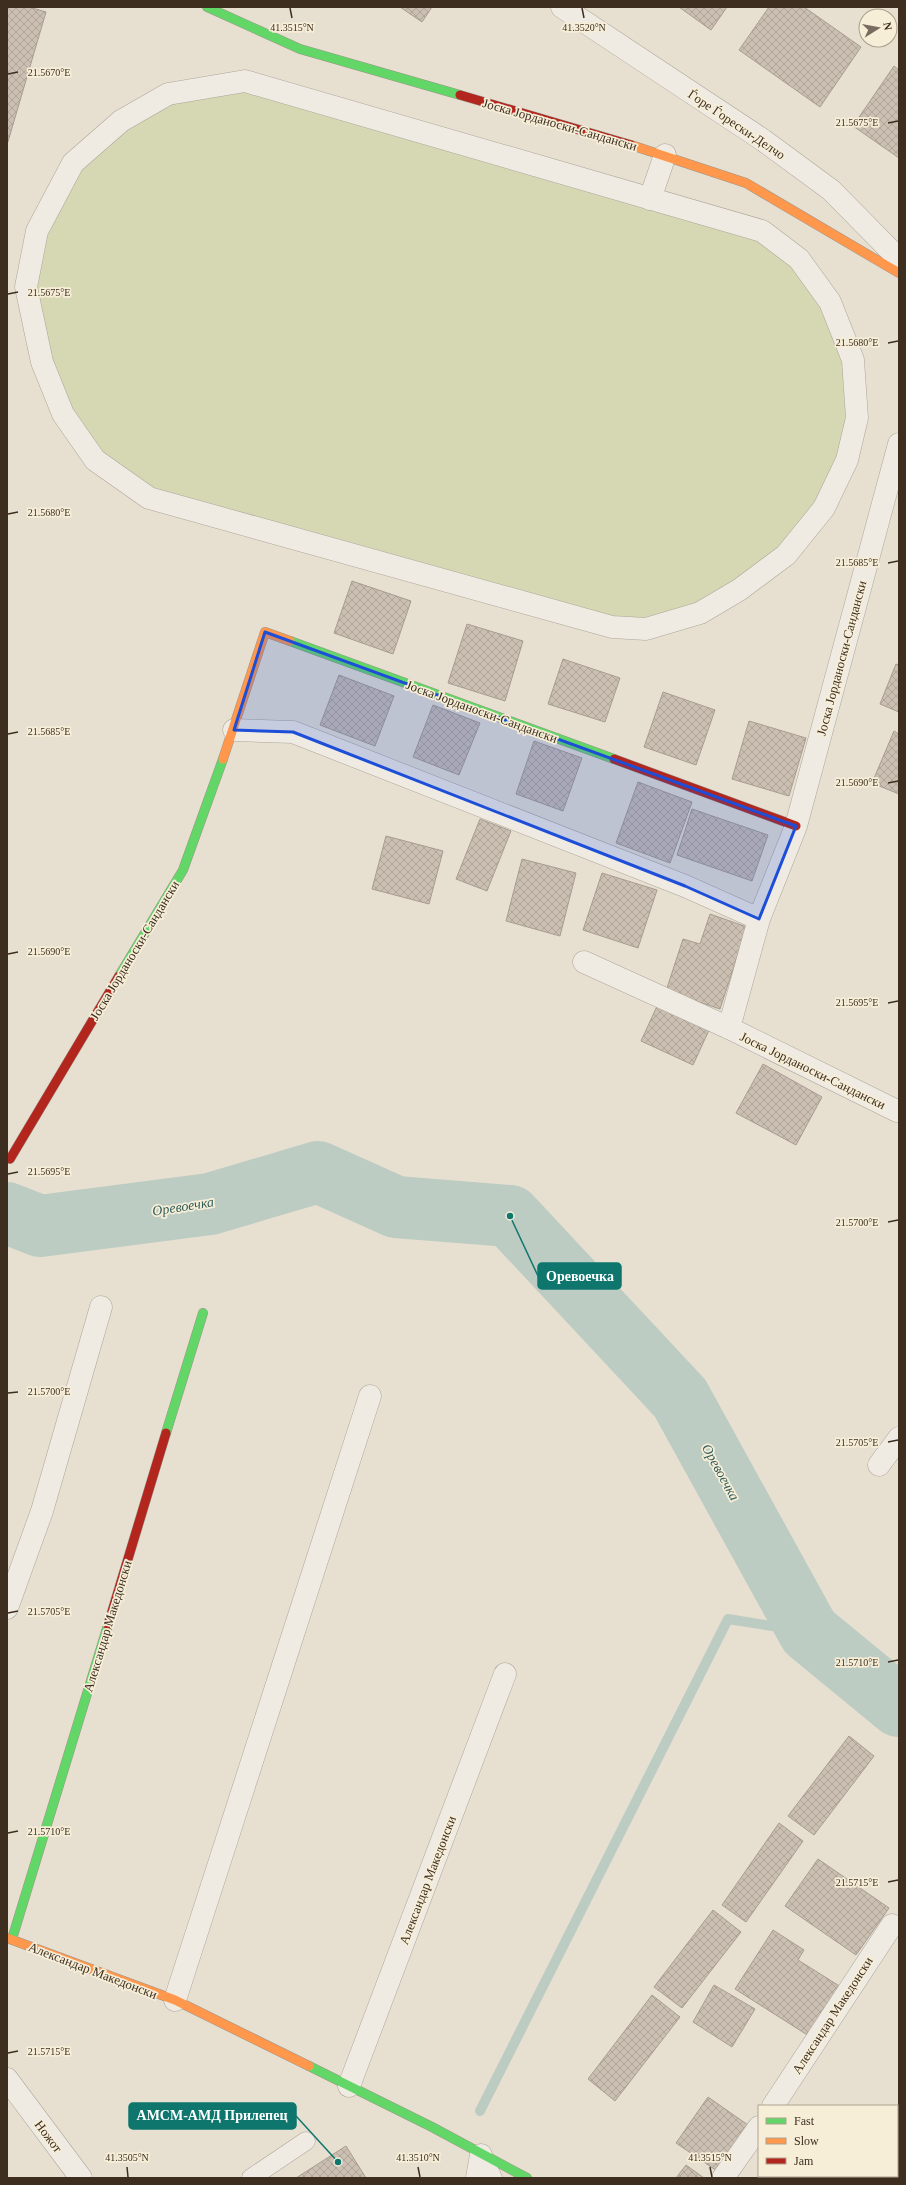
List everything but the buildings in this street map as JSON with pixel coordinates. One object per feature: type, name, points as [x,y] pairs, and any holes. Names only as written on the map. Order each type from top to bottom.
[{"type":"street","name":"Јоска Јорданоски-Сандански","points":[[206,7],[300,49],[665,155],[746,183],[899,273]]},
{"type":"street","name":"Ѓоре Ѓорески-Делчо","points":[[562,7],[763,140],[831,190],[899,259]]},
{"type":"street","points":[[245,81],[650,199],[762,231],[799,259],[830,302],[853,360],[857,418],[847,460],[824,508],[786,555],[738,590],[700,613],[646,629],[612,626],[149,498],[95,460],[63,414],[42,362],[26,287],[37,231],[73,163],[121,121],[168,94],[245,81]]},
{"type":"street","points":[[650,199],[665,155]]},
{"type":"street","name":"Јоска Јорданоски-Сандански","points":[[729,1028],[759,918],[796,826],[899,444]]},
{"type":"street","name":"Јоска Јорданоски-Сандански","points":[[10,1159],[182,870],[234,730],[265,632],[796,826]]},
{"type":"street","points":[[234,730],[293,732],[685,886],[759,918]]},
{"type":"street","name":"Јоска Јорданоски-Сандански","points":[[584,962],[729,1028],[897,1111]]},
{"type":"street","points":[[7,1608],[42,1511],[101,1307]]},
{"type":"street","name":"Александар Македонски","points":[[203,1313],[9,1938],[175,2000],[432,2127],[481,2155],[527,2178]]},
{"type":"street","name":"Александар Македонски","points":[[175,2000],[370,1396]]},
{"type":"street","points":[[880,1465],[899,1438]]},
{"type":"street","name":"Александар Македонски","points":[[349,2086],[505,1674]]},
{"type":"street","name":"Александар Македонски","points":[[774,2105],[892,1925]]},
{"type":"street","name":"Ножот","points":[[10,2092],[81,2178]]},
{"type":"street","points":[[722,2178],[758,2128]]},
{"type":"street","points":[[477,2178],[481,2155]]},
{"type":"lane","points":[[251,2178],[306,2141]]},
{"type":"lane","points":[[481,2155],[493,2178]]},
{"type":"highlighted area","points":[[265,632],[796,826],[759,919],[685,886],[293,732],[234,730]]},
{"type":"green space","points":[[245,81],[762,231],[799,259],[853,360],[847,460],[786,555],[646,629],[149,498],[63,414],[26,287],[73,163],[168,94]]},
{"type":"waterway","name":"Оревоечка","points":[[7,1213],[40,1226],[210,1204],[318,1172],[396,1207],[510,1216],[680,1398],[809,1632],[899,1706]]},
{"type":"waterway","points":[[480,2111],[728,1619],[809,1632]]},
{"type":"traffic: fast","points":[[207,7],[300,49],[460,95]]},
{"type":"traffic: fast","points":[[290,641],[614,759]]},
{"type":"traffic: fast","points":[[119,976],[183,870],[223,759]]},
{"type":"traffic: fast","points":[[166,1433],[203,1313]]},
{"type":"traffic: fast","points":[[12,1939],[108,1625]]},
{"type":"traffic: fast","points":[[309,2066],[432,2127],[527,2178]]},
{"type":"traffic: slow","points":[[631,145],[746,183],[899,273]]},
{"type":"traffic: slow","points":[[223,759],[265,632],[290,641]]},
{"type":"traffic: slow","points":[[7,1938],[175,2000],[309,2066]]},
{"type":"traffic: jam","points":[[460,95],[631,145]]},
{"type":"traffic: jam","points":[[614,759],[796,826]]},
{"type":"traffic: jam","points":[[10,1159],[119,976]]},
{"type":"traffic: jam","points":[[108,1625],[166,1433]]},
{"type":"place","name":"Оревоечка","points":[[510,1216]]},
{"type":"place","name":"АМСМ-АМД Прилепец","points":[[338,2162]]}]
